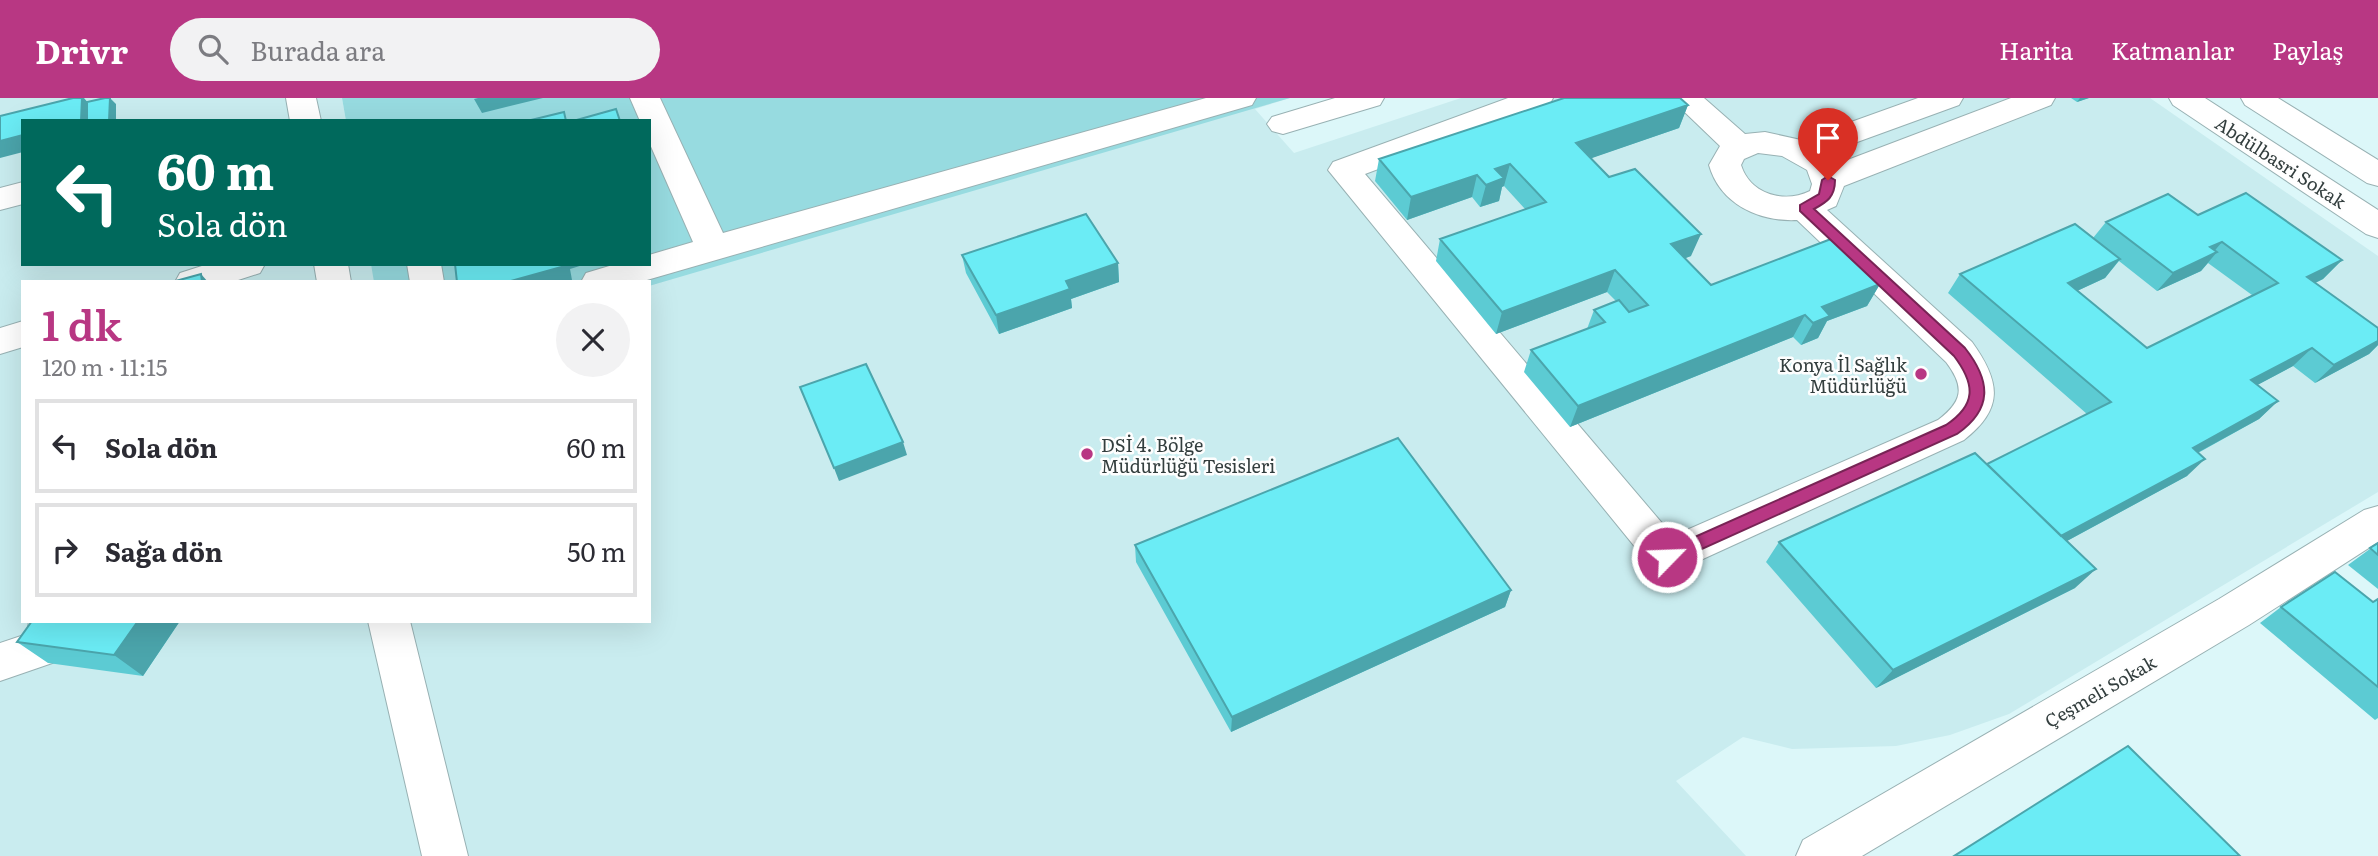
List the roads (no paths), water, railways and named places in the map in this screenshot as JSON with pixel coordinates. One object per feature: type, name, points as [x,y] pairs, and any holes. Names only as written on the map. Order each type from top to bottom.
[{"type":"street","points":[[645,98],[712,248]]},
{"type":"street","points":[[605,280],[1241,98]]},
{"type":"street","points":[[1283,124],[1369,98]]},
{"type":"street","points":[[1538,98],[1344,170],[1667,557],[1951,430],[1968,419],[1975,408],[1977,383],[1971,368],[1959,352],[1805,208]]},
{"type":"street","points":[[1685,98],[1740,146]]},
{"type":"street","points":[[1802,151],[1948,98]]},
{"type":"street","points":[[1828,180],[2040,98]]},
{"type":"street","name":"Abdülbasri Sokak","points":[[2184,98],[2378,226]]},
{"type":"street","points":[[2256,98],[2378,175]]},
{"type":"street","points":[[1769,142],[1802,151],[1819,164],[1828,180],[1828,190],[1824,198],[1805,208],[1772,208],[1741,194],[1730,184],[1725,172],[1725,162],[1730,153],[1740,146],[1769,142]]},
{"type":"street","points":[[0,199],[21,194]]},
{"type":"street","points":[[198,280],[242,266]]},
{"type":"street","points":[[0,341],[21,335]]},
{"type":"street","name":"Çeşmeli Sokak","points":[[1819,856],[2234,612],[2378,522]]},
{"type":"street","points":[[0,662],[46,647],[50,623]]},
{"type":"street","points":[[389,623],[445,856]]},
{"type":"place","name":"Konya İl Sağlık Müdürlüğü","points":[[1921,374]]},
{"type":"place","name":"DSİ 4. Bölge Müdürlüğü Tesisleri","points":[[1087,454]]}]
